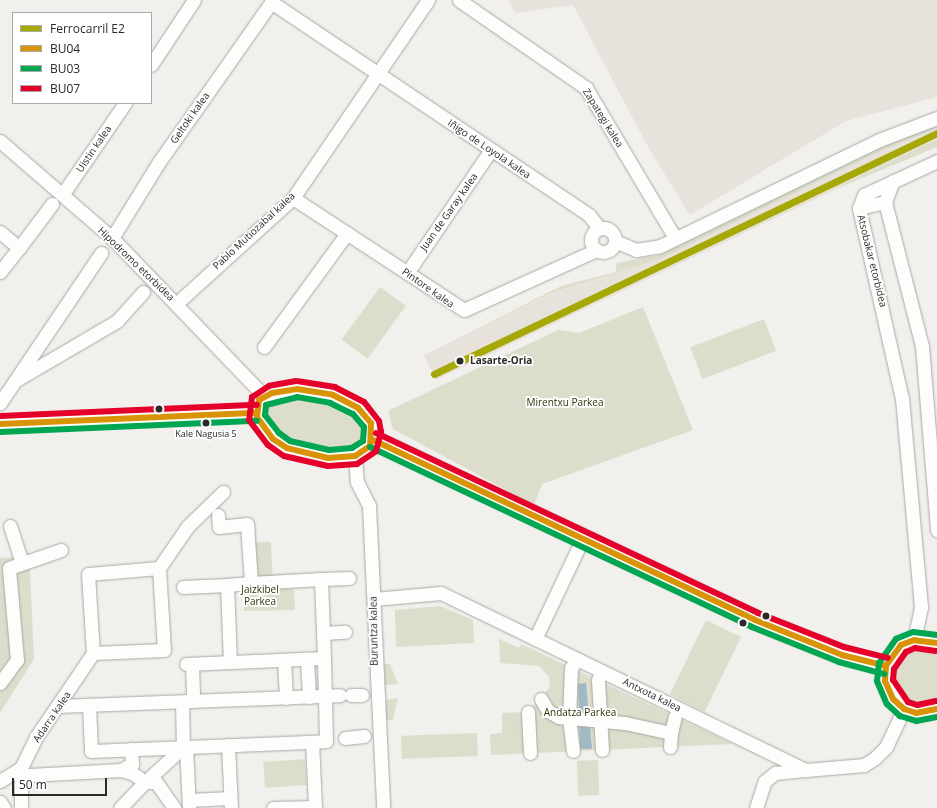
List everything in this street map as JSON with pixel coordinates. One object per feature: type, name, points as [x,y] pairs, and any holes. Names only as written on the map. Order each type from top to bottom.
[{"type":"street","points":[[152,63],[194,0]]},
{"type":"street","points":[[377,73],[428,0]]},
{"type":"street","name":"Zapategi kalea","points":[[459,0],[586,88],[679,236]]},
{"type":"street","name":"Iñigo de Loyola kalea","points":[[272,1],[589,216],[599,228]]},
{"type":"street","name":"Geltoki kalea","points":[[112,238],[159,162],[272,1]]},
{"type":"street","name":"Pablo Mutiozabal kalea","points":[[177,303],[293,198],[377,73]]},
{"type":"street","name":"Uistin kalea","points":[[62,195],[124,104]]},
{"type":"street","points":[[615,241],[648,250],[878,140],[937,118]]},
{"type":"street","name":"Hipodromo etorbidea","points":[[0,141],[112,238],[177,303],[264,396]]},
{"type":"street","name":"Juan de Garay kalea","points":[[407,273],[491,150]]},
{"type":"street","name":"Atsobakar etorbidea","points":[[914,640],[921,607],[903,407],[860,208],[864,195],[937,161]]},
{"type":"street","points":[[893,181],[885,202],[918,323],[933,432],[937,530]]},
{"type":"street","name":"Pintore kalea","points":[[293,198],[464,310],[596,250]]},
{"type":"street","points":[[860,208],[885,202]]},
{"type":"street","points":[[0,270],[19,248],[52,204]]},
{"type":"street","points":[[599,228],[612,231],[615,241],[606,252],[596,250],[591,235],[599,228]]},
{"type":"street","points":[[0,232],[19,248]]},
{"type":"street","points":[[264,347],[347,233]]},
{"type":"street","points":[[0,403],[12,383],[101,253]]},
{"type":"street","points":[[12,383],[57,355],[117,321],[143,292]]},
{"type":"street","points":[[296,389],[339,398],[365,415],[371,423],[373,440],[364,452],[355,456],[328,458],[287,448],[265,430],[257,413],[259,400],[264,396],[296,389]]},
{"type":"street","points":[[0,424],[257,413]]},
{"type":"street","points":[[373,440],[582,540],[762,623],[842,655],[886,666]]},
{"type":"street","name":"Buruntza kalea","points":[[355,456],[357,482],[369,506],[383,808]]},
{"type":"street","points":[[159,568],[88,574],[93,653],[164,650],[159,568],[188,526],[223,492]]},
{"type":"street","points":[[218,515],[219,527],[247,524],[251,583]]},
{"type":"street","points":[[9,526],[22,563]]},
{"type":"street","points":[[535,639],[582,540]]},
{"type":"street","points":[[0,683],[17,660],[10,568],[61,550]]},
{"type":"street","points":[[183,587],[349,578]]},
{"type":"street","points":[[89,705],[90,751],[326,741],[324,633],[321,579]]},
{"type":"street","points":[[227,585],[230,662]]},
{"type":"street","name":"Antxota kalea","points":[[374,599],[441,593],[806,770]]},
{"type":"street","points":[[324,633],[345,632]]},
{"type":"street","points":[[936,711],[916,713],[904,709],[893,699],[885,681],[886,666],[892,654],[914,640],[937,643]]},
{"type":"street","name":"Adarra kalea","points":[[21,808],[25,772],[36,736],[93,653]]},
{"type":"street","points":[[228,745],[230,803],[189,804],[185,747],[189,664],[324,658]]},
{"type":"street","points":[[573,751],[569,718],[571,668],[576,658]]},
{"type":"street","points":[[307,659],[309,697]]},
{"type":"street","points":[[284,660],[286,698]]},
{"type":"street","points":[[601,670],[598,680],[602,750]]},
{"type":"street","points":[[58,706],[351,695]]},
{"type":"street","points":[[541,699],[548,712],[569,718],[600,721],[671,733]]},
{"type":"street","points":[[756,808],[765,781],[775,773],[864,765],[876,758],[886,747],[904,709]]},
{"type":"street","points":[[528,712],[530,753]]},
{"type":"street","points":[[670,747],[674,716]]},
{"type":"street","points":[[345,738],[364,736]]},
{"type":"street","points":[[273,808],[315,807],[312,742]]},
{"type":"street","points":[[120,808],[145,782],[185,747]]},
{"type":"street","points":[[0,781],[25,772],[121,770],[132,764],[131,749]]},
{"type":"street","points":[[121,770],[145,782],[156,782],[174,808]]},
{"type":"street","points":[[0,802],[4,808]]},
{"type":"shaded area","points":[[508,0],[937,0],[937,97],[846,121],[690,215],[648,147],[573,5],[515,13]]},
{"type":"shaded area","points":[[937,128],[937,139],[436,380],[424,355],[550,294],[663,258],[884,150]]},
{"type":"green space","points":[[937,124],[937,128],[884,150],[663,258],[549,294],[437,349],[561,286],[616,272],[616,263],[659,255],[873,151]]},
{"type":"green space","points":[[937,139],[937,147],[838,188],[467,365]]},
{"type":"green space","points":[[380,287],[406,306],[368,358],[342,340]]},
{"type":"green space","name":"Mirentxu Parkea","points":[[643,307],[693,430],[542,484],[534,505],[393,429],[388,411],[558,330],[579,333]]},
{"type":"green space","points":[[764,319],[776,351],[702,379],[690,347]]},
{"type":"green space","points":[[292,396],[341,406],[362,422],[367,439],[354,450],[332,452],[299,445],[283,437],[267,420],[267,410],[279,399]]},
{"type":"green space","name":"Jaizkibel Parkea","points":[[248,542],[271,542],[273,586],[294,590],[295,610],[244,611]]},
{"type":"green space","points":[[13,557],[30,570],[34,659],[0,713],[0,558]]},
{"type":"green space","points":[[440,606],[473,620],[474,643],[396,647],[395,610]]},
{"type":"green space","points":[[706,620],[741,637],[705,712],[670,695]]},
{"type":"green space","name":"Andatza Parkea","points":[[499,639],[519,648],[521,644],[733,744],[491,755],[490,734],[502,733],[502,713],[528,712],[550,687],[549,677],[539,666],[500,663]]},
{"type":"green space","points":[[927,649],[937,653],[937,700],[915,703],[898,690],[895,673],[905,655]]},
{"type":"green space","points":[[383,664],[390,664],[398,684],[385,685]]},
{"type":"green space","points":[[398,698],[393,720],[386,720],[386,700]]},
{"type":"green space","points":[[477,733],[478,756],[402,759],[401,736]]},
{"type":"green space","points":[[305,759],[307,785],[265,788],[263,762]]},
{"type":"green space","points":[[598,760],[599,795],[578,796],[577,761]]},
{"type":"water","points":[[586,683],[592,749],[580,749],[578,684]]},
{"type":"rail line","name":"E2","points":[[434,374],[937,133]]},
{"type":"transit line","name":"BU07","points":[[296,381],[269,386],[252,397],[249,420],[268,445],[284,456],[328,466],[357,464],[376,451],[381,432],[379,421],[364,402],[335,387],[298,381]]},
{"type":"transit line","name":"BU04","points":[[297,389],[333,395],[358,408],[371,423],[370,446],[355,456],[328,458],[287,448],[273,439],[257,417],[259,400],[272,393],[297,389]]},
{"type":"transit line","name":"BU03","points":[[297,397],[330,403],[353,414],[364,427],[363,441],[352,448],[329,450],[290,441],[279,433],[265,415],[266,405],[297,397]]},
{"type":"transit line","name":"BU07","points":[[0,416],[257,405]]},
{"type":"transit line","name":"BU04","points":[[0,424],[257,413]]},
{"type":"transit line","name":"BU03","points":[[0,432],[257,421]]},
{"type":"transit line","name":"BU07","points":[[376,433],[758,613],[844,647],[888,658]]},
{"type":"transit line","name":"BU04","points":[[373,440],[755,620],[842,655],[886,666]]},
{"type":"transit line","name":"BU03","points":[[370,447],[752,627],[839,662],[884,674]]},
{"type":"transit line","name":"BU03","points":[[937,635],[913,632],[896,639],[879,663],[877,681],[887,704],[900,716],[916,721],[937,717]]},
{"type":"transit line","name":"BU04","points":[[937,643],[914,640],[901,645],[886,666],[885,681],[893,699],[904,709],[916,713],[937,709]]},
{"type":"transit line","name":"BU07","points":[[936,651],[915,648],[906,652],[894,669],[893,680],[908,702],[917,705],[936,701]]},
{"type":"place","name":"Lasarte-Oria","points":[[460,361]]},
{"type":"place","name":"Kale Nagusia 5","points":[[206,423]]}]
